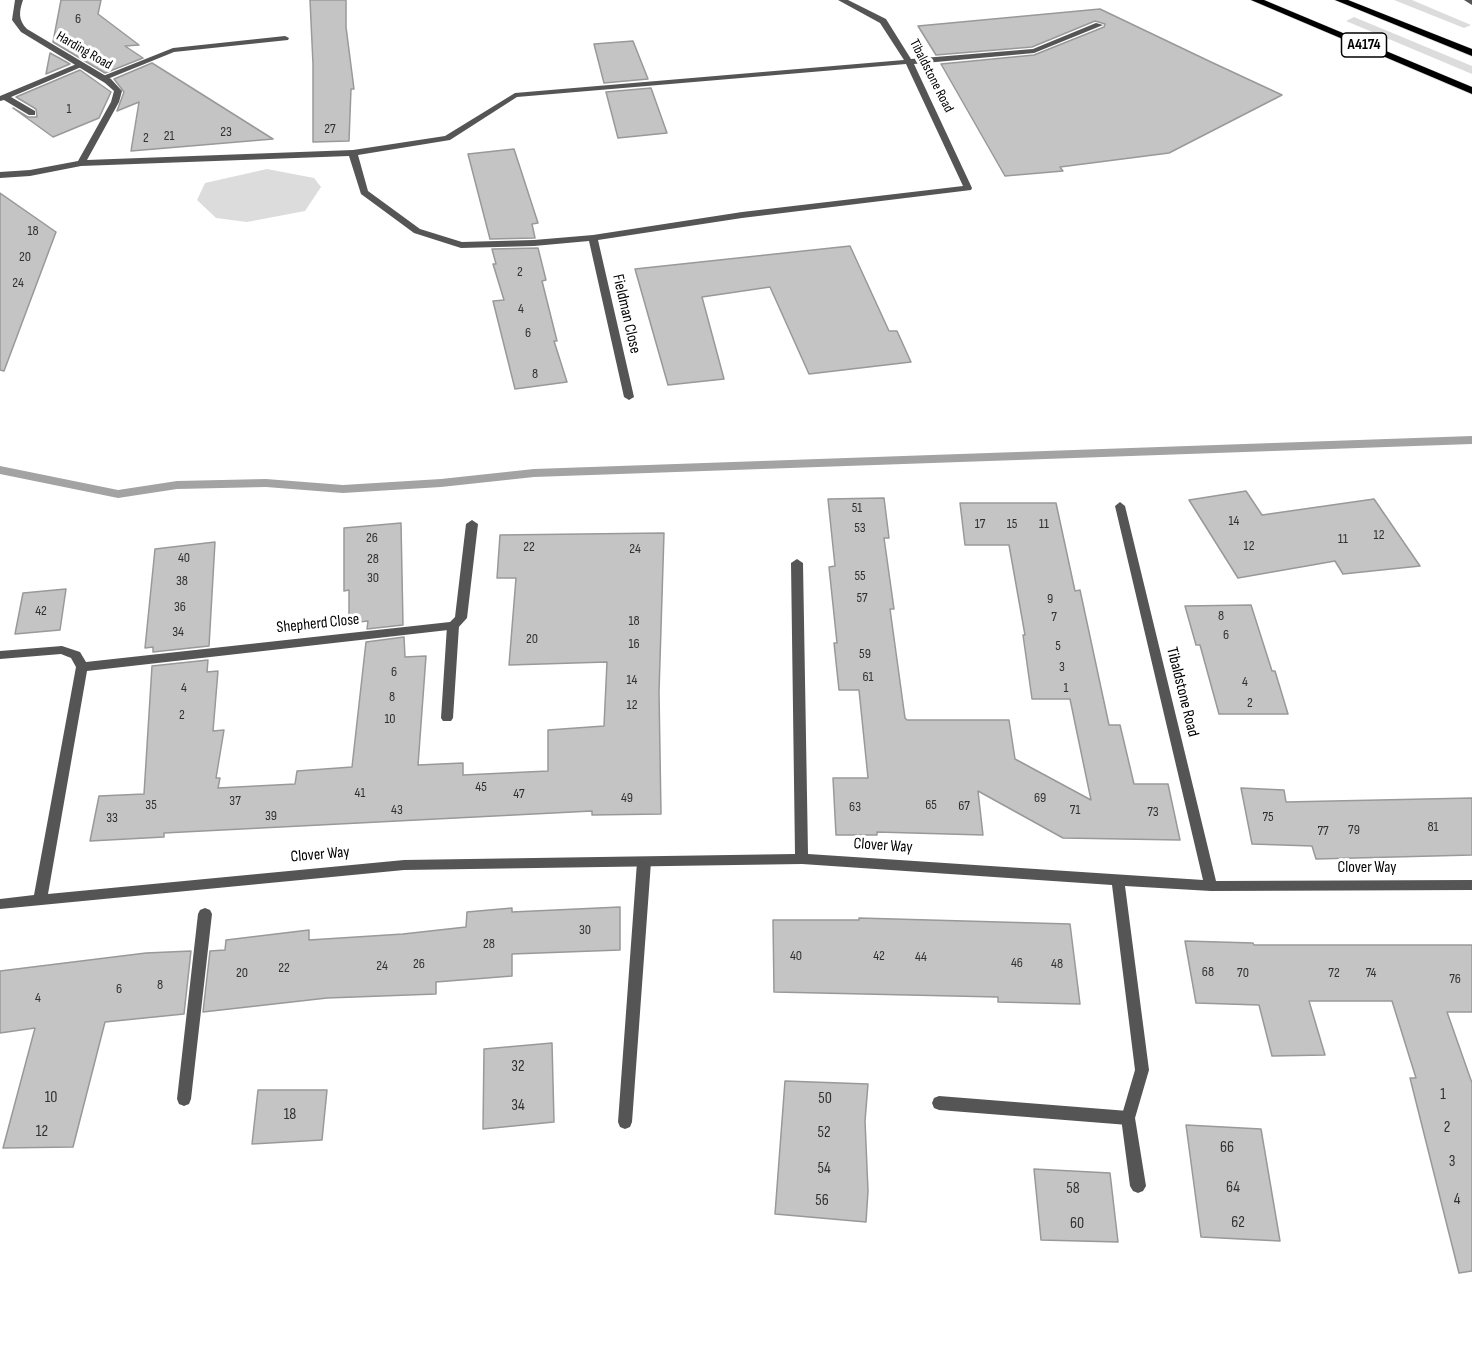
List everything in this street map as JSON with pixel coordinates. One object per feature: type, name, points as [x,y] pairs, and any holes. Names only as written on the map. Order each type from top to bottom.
[{"type":"main road","name":"A4174","points":[[1256,0],[1472,91]]},
{"type":"main road","name":"A4174","points":[[1340,0],[1472,53]]},
{"type":"street","name":"Harding Road","points":[[19,0],[17,25],[28,35],[82,65],[118,91],[115,102],[81,163]]},
{"type":"street","name":"Tibaldstone Road","points":[[593,238],[742,215],[968,188],[909,62],[883,21],[842,0]]},
{"type":"street","points":[[1468,0],[1472,3]]},
{"type":"street","points":[[0,175],[30,174],[81,163],[354,153],[447,138],[515,95],[1034,51],[1099,25]]},
{"type":"street","points":[[102,78],[172,50],[285,38]]},
{"type":"street","points":[[3,98],[82,65]]},
{"type":"street","points":[[3,98],[32,113]]},
{"type":"street","points":[[354,153],[364,192],[417,231],[461,245],[534,243],[593,238]]},
{"type":"street","name":"Fieldman Close","points":[[593,238],[629,397]]},
{"type":"street","name":"Tibaldstone Road","points":[[1120,506],[1211,886]]},
{"type":"street","points":[[447,718],[453,626],[461,618],[472,524]]},
{"type":"street","points":[[797,563],[802,859]]},
{"type":"street","name":"Shepherd Close","points":[[82,667],[453,626]]},
{"type":"street","points":[[0,655],[62,650],[76,655],[82,667],[40,899]]},
{"type":"street","name":"Clover Way","points":[[0,904],[404,865],[802,859],[1211,886],[1472,885]]},
{"type":"street","points":[[625,1122],[644,862]]},
{"type":"street","points":[[1118,880],[1142,1070],[1128,1118],[1138,1186]]},
{"type":"street","points":[[184,1099],[205,914]]},
{"type":"street","points":[[939,1103],[1128,1118]]},
{"type":"shaded area","points":[[1394,0],[1412,0],[1471,25],[1464,28]]},
{"type":"shaded area","points":[[1354,17],[1472,66],[1472,74],[1346,21]]},
{"type":"shaded area","points":[[267,169],[314,178],[321,187],[305,211],[247,222],[216,218],[197,200],[205,183]]},
{"type":"building","points":[[61,0],[101,0],[98,14],[139,45],[125,46],[143,58],[105,73],[53,42]]},
{"type":"building","points":[[310,0],[346,0],[346,27],[354,89],[351,89],[349,141],[313,142]]},
{"type":"building","points":[[1100,9],[1282,95],[1169,153],[1060,167],[1063,171],[1005,176],[941,64],[1034,55],[1104,27],[1105,24],[1095,21],[1032,47],[936,55],[918,26]]},
{"type":"building","points":[[633,41],[648,79],[604,83],[594,44]]},
{"type":"building","points":[[50,53],[70,64],[46,74]]},
{"type":"building","points":[[152,63],[273,139],[131,151],[139,102],[117,111],[124,92],[114,79]]},
{"type":"building","points":[[80,70],[111,92],[99,118],[53,137],[13,108],[28,117],[37,117],[36,109],[16,97]]},
{"type":"building","points":[[651,88],[667,133],[618,138],[606,92]]},
{"type":"building","points":[[514,149],[538,223],[532,224],[535,238],[490,239],[468,154]]},
{"type":"building","points":[[0,193],[56,232],[4,371],[0,370]]},
{"type":"building","points":[[850,246],[889,331],[897,331],[911,362],[809,374],[770,287],[702,297],[724,379],[668,385],[635,269]]},
{"type":"building","points":[[538,248],[546,280],[542,281],[557,341],[554,341],[567,382],[515,389],[493,301],[504,300],[493,264],[496,264],[492,249]]},
{"type":"building","points":[[1246,491],[1262,515],[1374,499],[1420,566],[1343,574],[1335,561],[1238,578],[1189,500]]},
{"type":"building","points":[[884,498],[889,538],[884,538],[894,609],[890,609],[905,718],[907,720],[1009,720],[1015,759],[1091,800],[1070,699],[1032,699],[1023,635],[1025,635],[1009,545],[965,545],[960,503],[1056,503],[1075,591],[1080,590],[1109,725],[1120,725],[1134,784],[1168,784],[1180,840],[1063,838],[978,791],[983,835],[877,832],[877,835],[836,835],[833,778],[868,778],[859,690],[839,690],[834,643],[837,643],[829,567],[835,566],[828,499]]},
{"type":"building","points":[[401,523],[403,625],[367,629],[368,621],[349,623],[349,590],[344,591],[344,528]]},
{"type":"building","points":[[664,533],[659,692],[661,814],[592,815],[592,811],[164,833],[164,837],[90,841],[99,796],[144,794],[152,666],[208,660],[207,672],[218,671],[213,731],[224,730],[216,778],[220,778],[218,788],[295,784],[297,771],[352,767],[366,642],[404,637],[405,657],[426,656],[418,765],[463,763],[463,775],[548,771],[548,730],[604,726],[607,662],[509,665],[516,578],[497,578],[500,535]]},
{"type":"building","points":[[215,542],[209,646],[153,652],[153,647],[145,648],[155,549]]},
{"type":"building","points":[[66,589],[60,630],[15,634],[23,593]]},
{"type":"building","points":[[1251,605],[1288,714],[1219,714],[1200,645],[1196,645],[1185,606]]},
{"type":"building","points":[[1241,788],[1284,790],[1286,802],[1472,798],[1472,855],[1316,859],[1312,846],[1252,844]]},
{"type":"building","points":[[620,907],[620,950],[512,954],[512,976],[436,982],[436,994],[327,998],[203,1012],[210,951],[225,950],[226,940],[309,930],[309,940],[403,934],[466,927],[467,912],[512,908],[512,912]]},
{"type":"building","points":[[859,918],[1070,924],[1080,1004],[998,1002],[998,997],[774,992],[773,920],[859,920]]},
{"type":"building","points":[[1185,941],[1253,943],[1254,945],[1472,945],[1472,1012],[1447,1012],[1472,1083],[1472,1271],[1459,1273],[1410,1078],[1416,1078],[1392,1001],[1309,1001],[1325,1055],[1272,1056],[1259,1005],[1196,1003]]},
{"type":"building","points":[[191,951],[184,1014],[105,1022],[73,1147],[3,1148],[35,1028],[0,1033],[0,971],[146,953]]},
{"type":"building","points":[[552,1043],[554,1122],[483,1129],[484,1049]]},
{"type":"building","points":[[785,1081],[868,1084],[865,1121],[868,1191],[866,1222],[775,1214]]},
{"type":"building","points":[[258,1090],[327,1090],[322,1140],[252,1144]]},
{"type":"building","points":[[1186,1125],[1261,1129],[1280,1241],[1201,1237]]},
{"type":"building","points":[[1034,1169],[1110,1173],[1118,1242],[1041,1240]]},
{"type":"waterway","points":[[0,470],[118,494],[177,485],[266,483],[343,489],[441,483],[534,473],[1472,440]]}]
